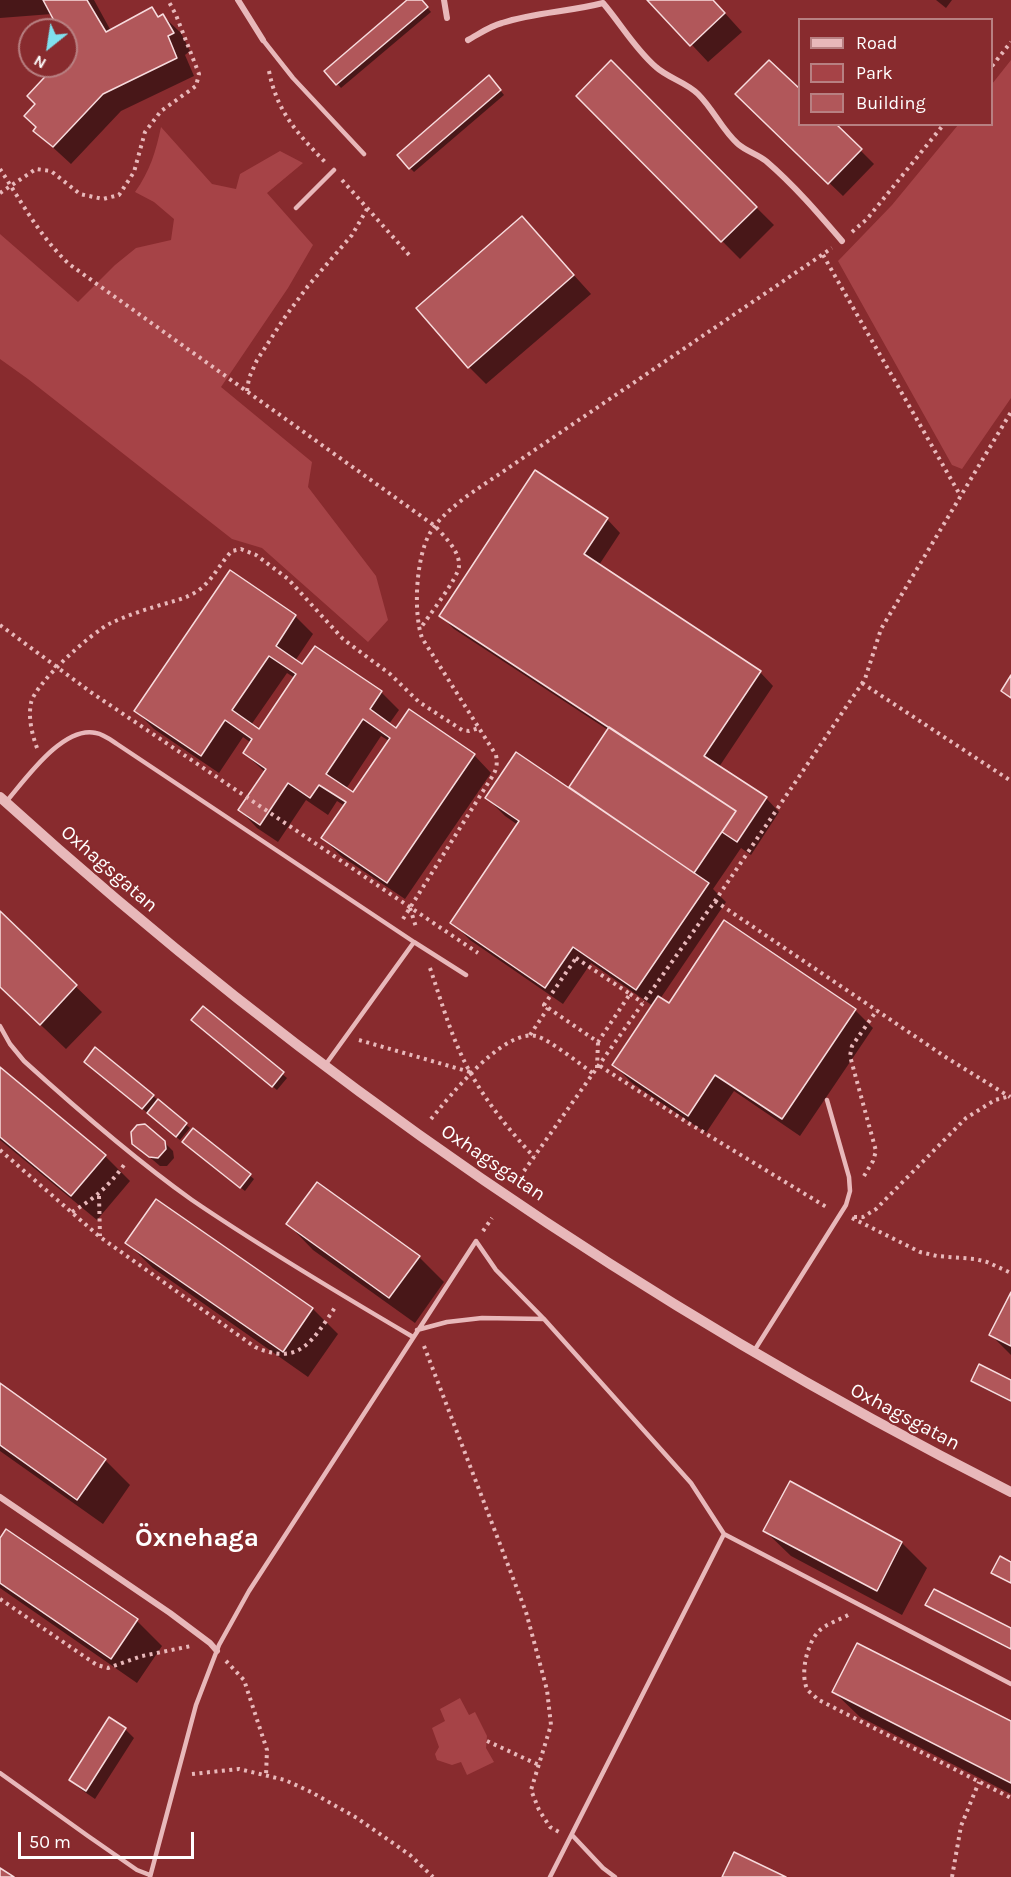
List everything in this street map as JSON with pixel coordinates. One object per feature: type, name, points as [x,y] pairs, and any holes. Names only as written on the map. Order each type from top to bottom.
[{"type":"street","points":[[238,0],[263,40]]},
{"type":"street","points":[[444,0],[447,18]]},
{"type":"street","points":[[468,40],[499,23],[536,14],[580,9],[602,2],[657,69],[696,92],[739,145],[763,159],[781,175],[813,206],[842,241]]},
{"type":"street","name":"Oxhagsgatan","points":[[3,800],[172,948],[324,1066],[431,1143],[535,1214],[753,1353],[838,1402],[1011,1492]]},
{"type":"street","points":[[0,1497],[170,1613],[210,1643],[217,1651]]},
{"type":"lane","points":[[263,40],[293,78],[364,154]]},
{"type":"lane","points":[[296,208],[334,170]]},
{"type":"lane","points":[[3,800],[66,739],[80,732],[97,733],[466,975]]},
{"type":"lane","points":[[324,1066],[414,942]]},
{"type":"lane","points":[[0,1026],[10,1044],[24,1061],[132,1155],[191,1199],[286,1263],[413,1337]]},
{"type":"lane","points":[[753,1353],[846,1205],[850,1191],[849,1177],[827,1100]]},
{"type":"lane","points":[[0,1773],[137,1870],[150,1876],[196,1705],[217,1651],[249,1591],[476,1241],[496,1270],[544,1319],[691,1483],[724,1534],[1011,1684]]},
{"type":"lane","points":[[417,1330],[447,1322],[482,1318],[544,1319]]},
{"type":"lane","points":[[550,1877],[724,1534]]},
{"type":"lane","points":[[571,1837],[615,1877]]},
{"type":"path","points":[[0,193],[36,169],[51,171],[80,194],[103,199],[119,195],[134,172],[145,132],[161,111],[196,86],[200,74],[168,0]]},
{"type":"path","points":[[993,65],[1011,42]]},
{"type":"path","points":[[269,70],[273,89],[283,113],[295,130],[334,170],[410,256]]},
{"type":"path","points":[[396,930],[497,770],[496,755],[422,639],[419,630],[418,587],[421,557],[435,526],[445,513],[467,496],[842,241],[867,219],[942,126]]},
{"type":"path","points":[[0,169],[56,252],[69,264],[435,526],[448,540],[456,553],[459,566],[455,577],[419,630]]},
{"type":"path","points":[[247,392],[249,378],[257,360],[285,317],[308,286],[352,235],[367,209]]},
{"type":"path","points":[[823,255],[960,495]]},
{"type":"path","points":[[524,1171],[715,901],[862,683],[881,629],[1011,411]]},
{"type":"path","points":[[45,758],[37,748],[31,728],[31,702],[39,687],[84,642],[109,624],[152,607],[177,602],[197,591],[210,581],[232,550],[241,549],[255,555],[288,579],[344,639],[390,674],[419,702],[462,730],[469,731],[479,728]]},
{"type":"path","points":[[0,625],[102,700],[478,952]]},
{"type":"path","points":[[862,683],[1011,782]]},
{"type":"path","points":[[715,901],[1010,1097]]},
{"type":"path","points":[[410,907],[445,1010],[470,1073],[510,1130],[534,1157]]},
{"type":"path","points":[[598,1042],[544,1005],[576,958],[643,1003]]},
{"type":"path","points":[[597,1070],[598,1042],[630,994]]},
{"type":"path","points":[[530,1035],[548,1008]]},
{"type":"path","points":[[861,1180],[873,1161],[876,1151],[850,1056],[852,1046],[876,1010]]},
{"type":"path","points":[[431,1119],[470,1073],[500,1048],[530,1035],[539,1036],[840,1215]]},
{"type":"path","points":[[347,1036],[470,1073]]},
{"type":"path","points":[[1010,1097],[995,1100],[966,1118],[876,1209],[863,1217],[851,1218],[920,1252],[937,1256],[975,1259],[1011,1273]]},
{"type":"path","points":[[0,1150],[100,1237],[255,1347],[269,1353],[286,1355],[299,1350],[314,1339],[343,1296]]},
{"type":"path","points":[[72,1212],[99,1195],[132,1155]]},
{"type":"path","points":[[99,1195],[100,1237]]},
{"type":"path","points":[[417,1330],[526,1612],[547,1690],[551,1725],[531,1790],[539,1810],[550,1827],[571,1837]]},
{"type":"path","points":[[0,1599],[97,1665],[108,1668],[142,1656],[210,1643]]},
{"type":"path","points":[[862,1606],[820,1630],[811,1641],[805,1672],[807,1689],[817,1699],[1011,1798]]},
{"type":"path","points":[[217,1651],[244,1680],[267,1750],[266,1776]]},
{"type":"path","points":[[487,1741],[539,1765]]},
{"type":"path","points":[[176,1776],[239,1769],[285,1780],[357,1818],[410,1855],[433,1877]]},
{"type":"path","points":[[952,1877],[961,1826],[979,1782]]},
{"type":"green space","points":[[1011,60],[1011,398],[962,469],[952,465],[838,261],[892,205],[957,126],[993,126],[993,83]]},
{"type":"green space","points":[[161,127],[212,184],[236,189],[240,174],[280,151],[303,163],[267,193],[313,245],[288,288],[221,387],[312,462],[308,487],[376,576],[388,620],[368,642],[262,548],[232,539],[0,359],[0,234],[78,302],[115,265],[136,248],[171,240],[174,219],[154,202],[135,192],[152,161]]},
{"type":"green space","points":[[460,1698],[469,1715],[475,1712],[487,1736],[486,1748],[494,1762],[467,1775],[461,1762],[452,1765],[437,1760],[435,1754],[439,1747],[432,1728],[445,1721],[440,1709]]},
{"type":"building","points":[[43,0],[87,0],[106,32],[152,7],[158,17],[163,14],[174,33],[168,36],[177,58],[103,94],[53,147],[33,131],[36,127],[24,116],[35,104],[27,96],[44,78],[78,78],[78,18],[53,18]]},
{"type":"building","points":[[407,0],[422,0],[428,7],[336,85],[324,71]]},
{"type":"building","points":[[647,0],[713,0],[725,13],[690,46]]},
{"type":"building","points":[[611,60],[757,207],[721,242],[576,96]]},
{"type":"building","points":[[769,60],[798,87],[798,126],[838,126],[862,149],[828,184],[735,94]]},
{"type":"building","points":[[489,75],[501,90],[409,169],[397,155]]},
{"type":"building","points":[[522,216],[574,275],[468,368],[416,308]]},
{"type":"building","points":[[535,470],[608,518],[584,554],[761,671],[704,756],[767,797],[737,842],[722,832],[736,811],[439,616]]},
{"type":"building","points":[[230,570],[296,615],[276,646],[302,664],[315,646],[382,691],[370,709],[396,728],[409,709],[475,754],[387,883],[321,838],[346,802],[319,785],[310,798],[288,783],[260,825],[238,810],[266,769],[243,753],[252,739],[225,720],[201,756],[134,711]],"holes":[[[269,656],[296,674],[259,729],[232,710]],[[363,719],[390,738],[353,792],[326,774]]]},
{"type":"building","points":[[1011,675],[1011,698],[1001,691]]},
{"type":"building","points":[[609,727],[736,811],[694,873],[569,787]]},
{"type":"building","points":[[516,752],[709,883],[636,990],[573,947],[545,988],[450,923],[519,821],[485,798]]},
{"type":"building","points":[[0,911],[77,985],[40,1025],[0,987]]},
{"type":"building","points":[[724,920],[856,1009],[782,1119],[715,1075],[688,1116],[612,1065],[658,996],[669,1003]]},
{"type":"building","points":[[203,1006],[284,1072],[272,1087],[191,1020]]},
{"type":"building","points":[[95,1047],[154,1095],[142,1109],[84,1062]]},
{"type":"building","points":[[0,1067],[106,1155],[71,1196],[0,1137]]},
{"type":"building","points":[[158,1099],[187,1123],[176,1137],[147,1113]]},
{"type":"building","points":[[145,1124],[165,1141],[166,1149],[158,1158],[149,1157],[132,1144],[131,1132],[137,1125]]},
{"type":"building","points":[[193,1128],[251,1174],[240,1188],[182,1142]]},
{"type":"building","points":[[317,1182],[420,1256],[389,1298],[286,1224]]},
{"type":"building","points":[[156,1199],[313,1308],[283,1352],[125,1243]]},
{"type":"building","points":[[1011,1292],[1011,1346],[989,1335]]},
{"type":"building","points":[[979,1364],[1011,1380],[1011,1401],[971,1381]]},
{"type":"building","points":[[0,1383],[106,1459],[77,1500],[0,1445]]},
{"type":"building","points":[[790,1481],[902,1542],[877,1591],[763,1531]]},
{"type":"building","points":[[6,1529],[138,1619],[111,1659],[0,1583],[0,1538]]},
{"type":"building","points":[[1000,1556],[1011,1562],[1011,1583],[991,1573]]},
{"type":"building","points":[[934,1589],[1011,1628],[1011,1649],[925,1605]]},
{"type":"building","points":[[857,1643],[1011,1721],[1011,1783],[832,1692]]},
{"type":"building","points":[[109,1717],[126,1728],[86,1791],[69,1780]]},
{"type":"building","points":[[734,1852],[786,1877],[722,1877]]},
{"type":"building","points":[[0,1868],[14,1877],[0,1877]]},
{"type":"district","name":"Öxnehaga","points":[[197,1539]]}]
